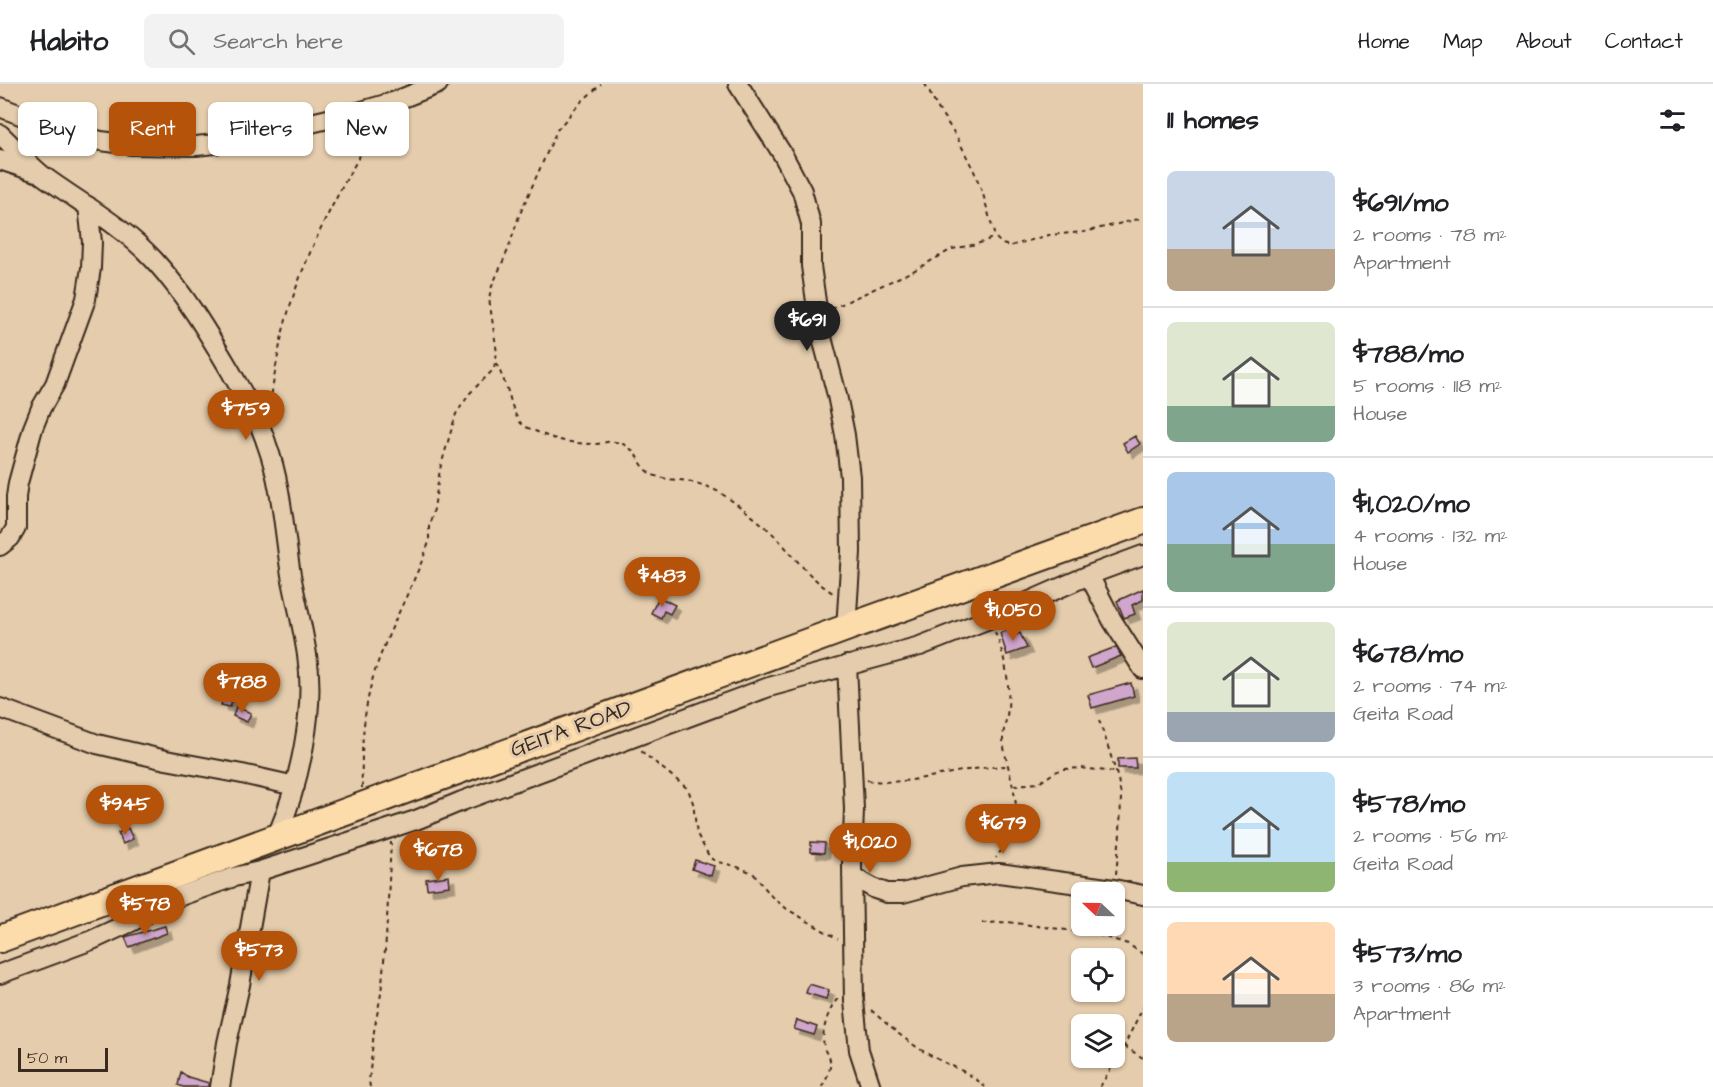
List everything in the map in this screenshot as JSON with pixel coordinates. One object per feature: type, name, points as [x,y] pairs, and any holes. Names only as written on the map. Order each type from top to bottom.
[{"type":"highway","name":"GEITA ROAD","points":[[0,939],[362,806],[847,615],[1143,521]]},
{"type":"street","points":[[393,102],[438,84]]},
{"type":"street","points":[[738,84],[783,155],[801,191],[811,224],[811,266],[820,330],[841,415],[850,477],[851,552],[847,615]]},
{"type":"street","points":[[0,107],[39,123],[82,136],[132,145],[215,144],[325,119]]},
{"type":"street","points":[[0,134],[40,173],[120,228],[153,259],[198,317],[260,425],[277,484],[310,684],[296,786],[277,837]]},
{"type":"street","points":[[0,160],[40,173]]},
{"type":"street","points":[[0,546],[10,538],[16,528],[18,483],[33,428],[57,377],[86,299],[92,242],[88,206]]},
{"type":"street","points":[[0,974],[92,940],[176,898],[234,877],[416,820],[769,687],[920,646],[1089,575],[1143,555]]},
{"type":"street","points":[[1089,575],[1112,621],[1143,669]]},
{"type":"street","points":[[847,665],[854,809],[853,990],[859,1050],[871,1087]]},
{"type":"street","points":[[0,708],[97,744],[296,786]]},
{"type":"street","points":[[220,1087],[260,870]]},
{"type":"street","points":[[852,876],[887,893],[903,893],[962,877],[987,873],[1071,882]]},
{"type":"street","points":[[1125,891],[1143,895]]},
{"type":"path","points":[[362,806],[361,750],[364,719],[374,674],[429,542],[429,526],[440,470],[456,414],[470,393],[494,369],[497,353],[489,298],[492,286],[508,250],[519,216],[557,130],[580,103],[601,84]]},
{"type":"path","points":[[925,84],[937,107],[957,136],[974,171],[995,237],[1002,244],[1010,246],[1049,235],[1084,232],[1143,218]]},
{"type":"path","points":[[269,412],[276,363],[297,286],[318,236],[360,156]]},
{"type":"path","points":[[818,314],[917,269],[952,249],[977,244],[995,237]]},
{"type":"path","points":[[495,362],[511,398],[515,415],[523,425],[563,442],[598,444],[614,441],[621,443],[631,449],[646,470],[654,476],[702,484],[718,492],[773,534],[847,615]]},
{"type":"path","points":[[987,873],[1010,840],[1014,828],[1016,804],[1003,739],[1008,710],[1005,662],[988,619]]},
{"type":"path","points":[[1099,720],[1107,740],[1121,796],[1115,882]]},
{"type":"path","points":[[623,741],[648,756],[662,770],[688,789],[693,803],[697,834],[710,858],[753,873],[772,897],[787,909],[824,932],[852,945]]},
{"type":"path","points":[[853,777],[884,783],[1008,765]]},
{"type":"path","points":[[1014,785],[1039,783],[1064,769],[1081,768],[1115,772]]},
{"type":"path","points":[[370,1087],[374,1031],[381,994],[386,939],[391,827]]},
{"type":"path","points":[[982,923],[1008,922],[1096,934],[1128,944],[1143,954]]},
{"type":"path","points":[[822,1087],[831,1062],[824,1046],[827,1018],[833,1004],[843,992],[853,990],[903,1037],[927,1053],[972,1076],[985,1087]]},
{"type":"path","points":[[1125,1044],[1143,1007]]},
{"type":"path","points":[[1125,1047],[1143,1058]]},
{"type":"path","points":[[1100,1087],[1111,1068]]},
{"type":"building","points":[[1135,436],[1140,444],[1128,452],[1123,443]]},
{"type":"building","points":[[1143,589],[1143,600],[1132,605],[1135,614],[1124,618],[1117,601]]},
{"type":"building","points":[[659,597],[675,605],[670,614],[664,611],[661,618],[651,613]]},
{"type":"building","points":[[1010,630],[1012,637],[1020,633],[1027,648],[1007,655],[1000,633]]},
{"type":"building","points":[[1116,647],[1121,656],[1091,668],[1087,658]]},
{"type":"building","points":[[1131,683],[1134,696],[1092,708],[1088,695]]},
{"type":"building","points":[[226,689],[235,691],[230,707],[221,705]]},
{"type":"building","points":[[236,707],[251,713],[247,722],[233,716]]},
{"type":"building","points":[[1135,758],[1136,768],[1118,768],[1118,759]]},
{"type":"building","points":[[128,828],[133,839],[123,844],[118,833]]},
{"type":"building","points":[[811,842],[825,843],[824,853],[811,852]]},
{"type":"building","points":[[695,860],[714,866],[711,876],[692,869]]},
{"type":"building","points":[[449,876],[450,886],[427,889],[426,879]]},
{"type":"building","points":[[165,926],[167,933],[129,947],[125,937]]},
{"type":"building","points":[[809,984],[829,990],[826,999],[806,993]]},
{"type":"building","points":[[797,1020],[817,1027],[814,1035],[794,1029]]},
{"type":"building","points":[[181,1072],[188,1077],[209,1083],[209,1087],[178,1085]]}]
